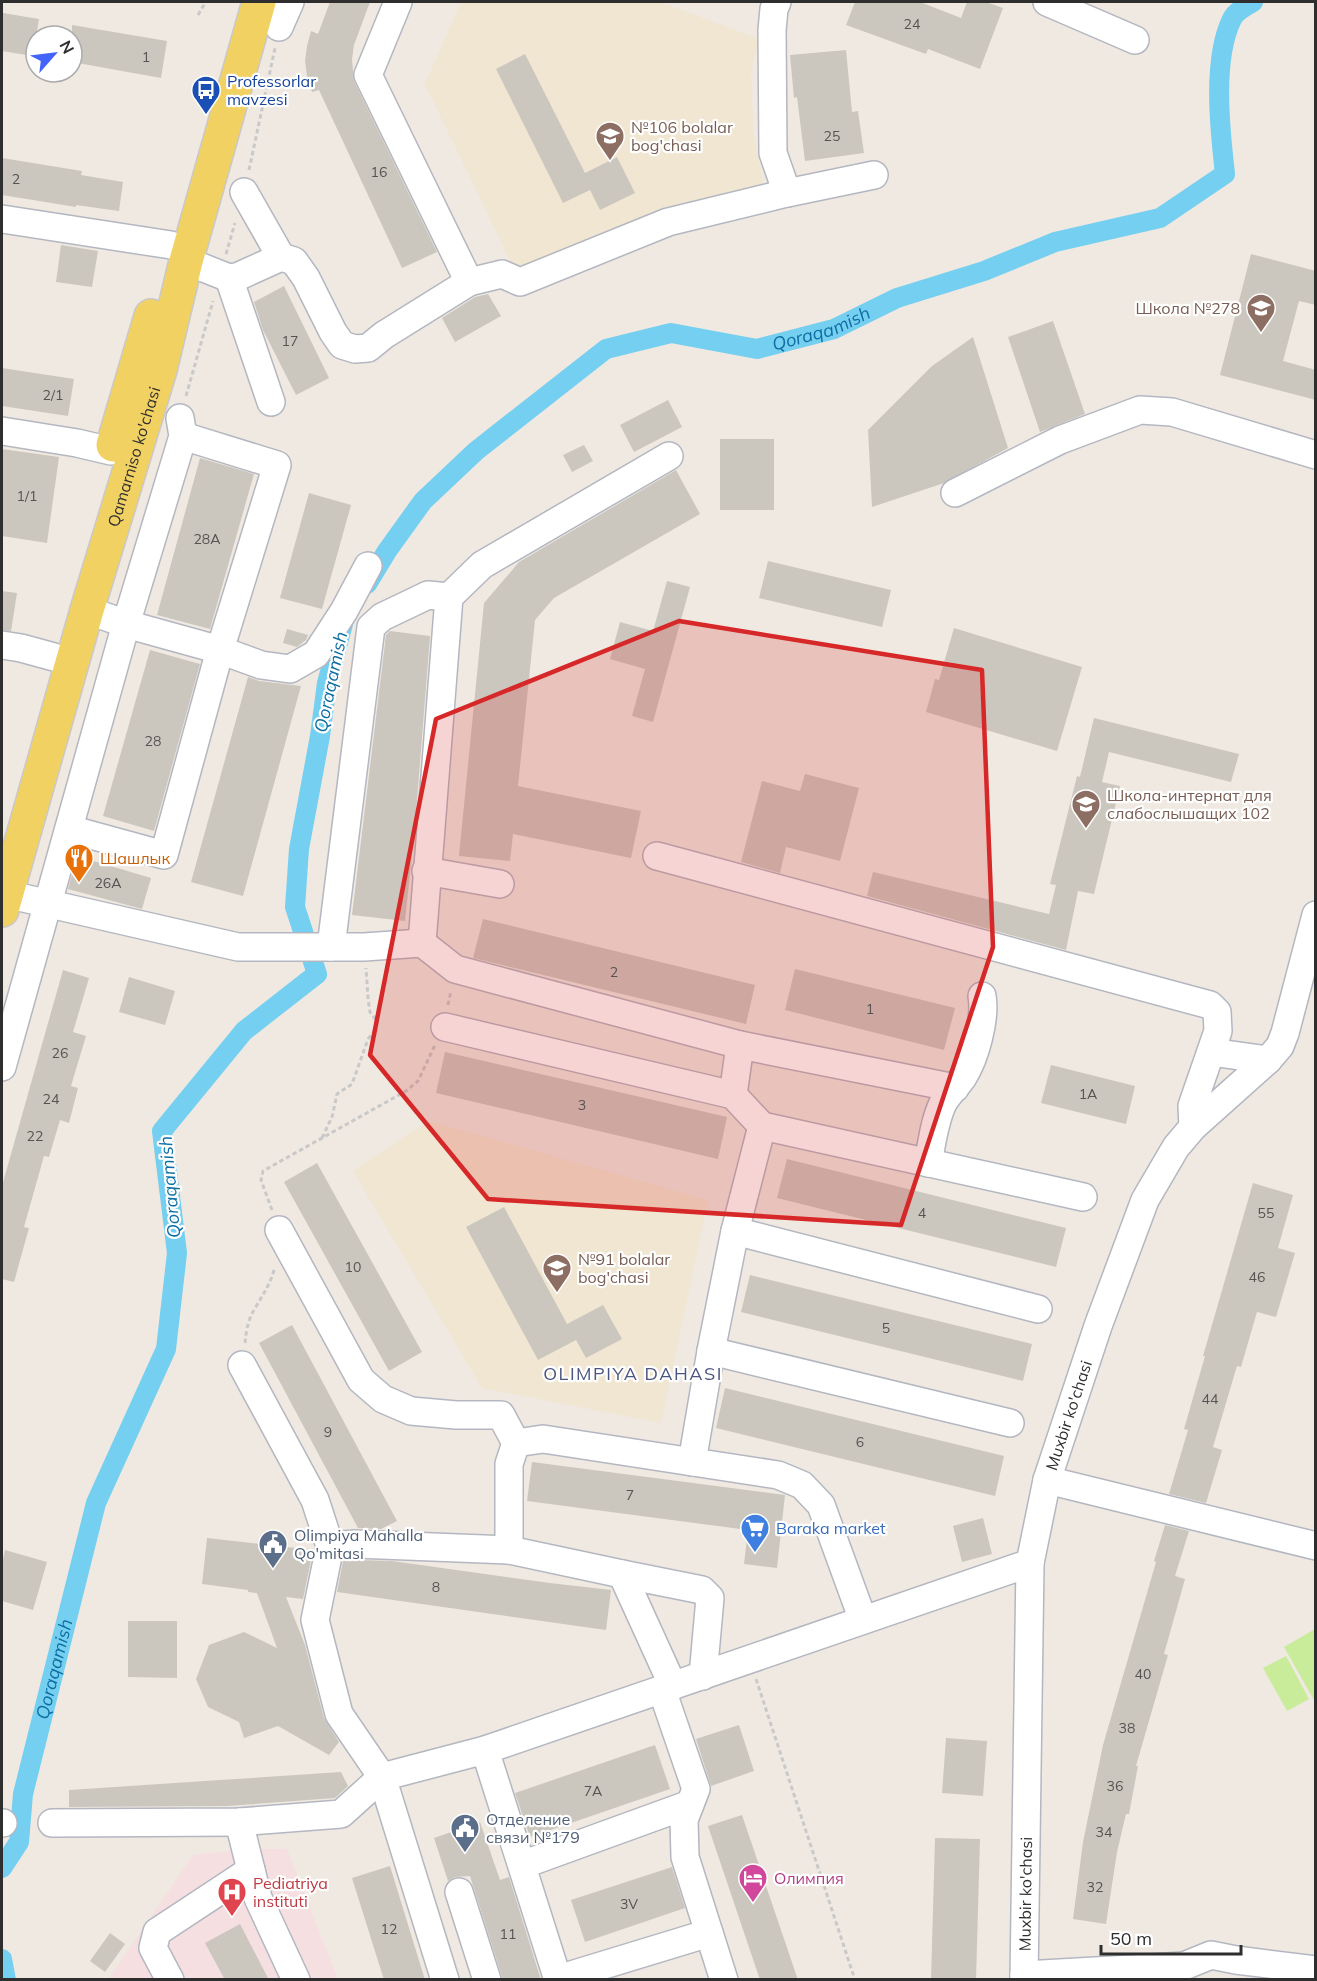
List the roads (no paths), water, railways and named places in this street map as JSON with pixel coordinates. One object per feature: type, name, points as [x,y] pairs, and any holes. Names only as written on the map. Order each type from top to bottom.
[{"type":"main road","name":"Qamarniso ko'chasi","points":[[4,902],[87,610],[160,370],[178,253],[237,2]]},
{"type":"main road","name":"Qamarniso ko'chasi","points":[[2,842],[111,451],[259,2]]},
{"type":"street","points":[[279,27],[290,2]]},
{"type":"street","points":[[398,2],[368,75],[415,159],[469,282]]},
{"type":"street","points":[[1047,2],[1135,40]]},
{"type":"street","points":[[769,4],[773,153],[787,193]]},
{"type":"street","points":[[2,219],[178,253],[224,276],[237,277],[281,257],[294,261],[306,278],[342,345],[355,349],[368,348],[384,334],[469,282],[502,274],[520,282],[668,222],[787,193],[874,176]]},
{"type":"street","points":[[244,192],[281,257]]},
{"type":"street","points":[[224,276],[271,402]]},
{"type":"street","points":[[955,494],[1060,440],[1140,410],[1172,412],[1316,455]]},
{"type":"street","points":[[2,1067],[181,427],[277,465],[220,650],[164,855],[69,829]]},
{"type":"street","points":[[2,431],[111,451]]},
{"type":"street","points":[[422,943],[449,597],[482,565],[669,456]]},
{"type":"street","points":[[87,610],[126,624],[220,650],[261,665],[290,669],[316,654],[344,611],[368,566]]},
{"type":"street","points":[[331,947],[371,627],[382,617],[428,595],[449,597]]},
{"type":"street","points":[[2,645],[54,657]]},
{"type":"street","points":[[657,856],[1210,1005],[1217,1012],[1218,1030],[1192,1106],[1193,1127]]},
{"type":"street","points":[[426,871],[500,884]]},
{"type":"street","points":[[4,902],[48,902],[238,947],[364,947],[422,943],[455,969],[740,1045],[955,1088]]},
{"type":"street","name":"Muxbir ko'chasi","points":[[1024,1977],[1030,1563],[1047,1480],[1098,1326],[1145,1200],[1176,1147],[1193,1127],[1268,1060],[1280,1046],[1286,1033],[1316,915]]},
{"type":"street","points":[[928,1163],[938,1117],[944,1101],[964,1076],[974,1055],[984,1009],[982,996]]},
{"type":"street","points":[[445,1027],[733,1095],[762,1126],[1083,1197]]},
{"type":"street","points":[[733,1095],[740,1045]]},
{"type":"street","points":[[1211,1052],[1268,1060]]},
{"type":"street","points":[[692,1462],[735,1231],[762,1126]]},
{"type":"street","points":[[279,1230],[361,1380],[383,1399],[411,1411],[456,1415],[501,1415],[516,1443],[509,1464],[509,1550]]},
{"type":"street","points":[[735,1231],[1038,1309]]},
{"type":"street","points":[[711,1351],[1010,1423]]},
{"type":"street","points":[[242,1365],[315,1500],[330,1546],[315,1620],[339,1714],[382,1777],[445,1980]]},
{"type":"street","points":[[516,1443],[543,1439],[778,1475],[802,1485],[821,1506],[862,1620]]},
{"type":"street","points":[[1047,1480],[1316,1546]]},
{"type":"street","points":[[330,1546],[356,1544],[509,1550],[702,1590],[710,1598],[702,1676]]},
{"type":"street","points":[[52,1823],[239,1822],[341,1814],[382,1777],[485,1750],[1030,1563]]},
{"type":"street","points":[[622,1574],[667,1688],[696,1789],[684,1820],[684,1857],[724,1980]]},
{"type":"street","points":[[485,1750],[558,1979],[709,1933]]},
{"type":"street","points":[[522,1865],[690,1804]]},
{"type":"street","points":[[239,1822],[258,1898],[296,1980]]},
{"type":"street","points":[[170,1980],[153,1948],[157,1932],[251,1870]]},
{"type":"street","points":[[459,1892],[487,1980]]},
{"type":"street","points":[[1024,1977],[1184,1966],[1211,1954],[1236,1960],[1316,1970]]},
{"type":"waterway","name":"Qoraqamish","points":[[367,584],[387,551],[423,501],[476,451],[606,349],[671,333],[757,349],[834,329],[897,298],[984,271],[1055,242],[1160,218],[1225,174],[1219,95],[1222,54],[1233,16],[1253,2]]},
{"type":"waterway","name":"Qoraqamish","points":[[2,1868],[19,1842],[23,1794],[96,1503],[166,1349],[177,1253],[162,1131],[244,1031],[317,974],[295,907],[299,849],[320,736],[327,683],[343,624]]},
{"type":"waterway","name":"Qoraqamish","points":[[2,1959],[6,1980]]},
{"type":"place","name":"Professorlar mavzesi","points":[[206,116]]},
{"type":"place","name":"№106 bolalar bog'chasi","points":[[610,162]]},
{"type":"place","name":"Школа №278","points":[[1261,334]]},
{"type":"place","name":"Школа-интернат для слабослышащих 102","points":[[1086,830]]},
{"type":"place","name":"Шашлык","points":[[79,884]]},
{"type":"place","name":"№91 bolalar bog'chasi","points":[[557,1294]]},
{"type":"place","name":"Baraka market","points":[[755,1554]]},
{"type":"place","name":"Olimpiya Mahalla Qo'mitasi","points":[[273,1570]]},
{"type":"place","name":"Отделение связи №179","points":[[465,1854]]},
{"type":"place","name":"Олимпия","points":[[753,1904]]},
{"type":"place","name":"Pediatriya instituti","points":[[232,1918]]},
{"type":"district","name":"OLIMPIYA DAHASI","points":[[633,1374]]}]
